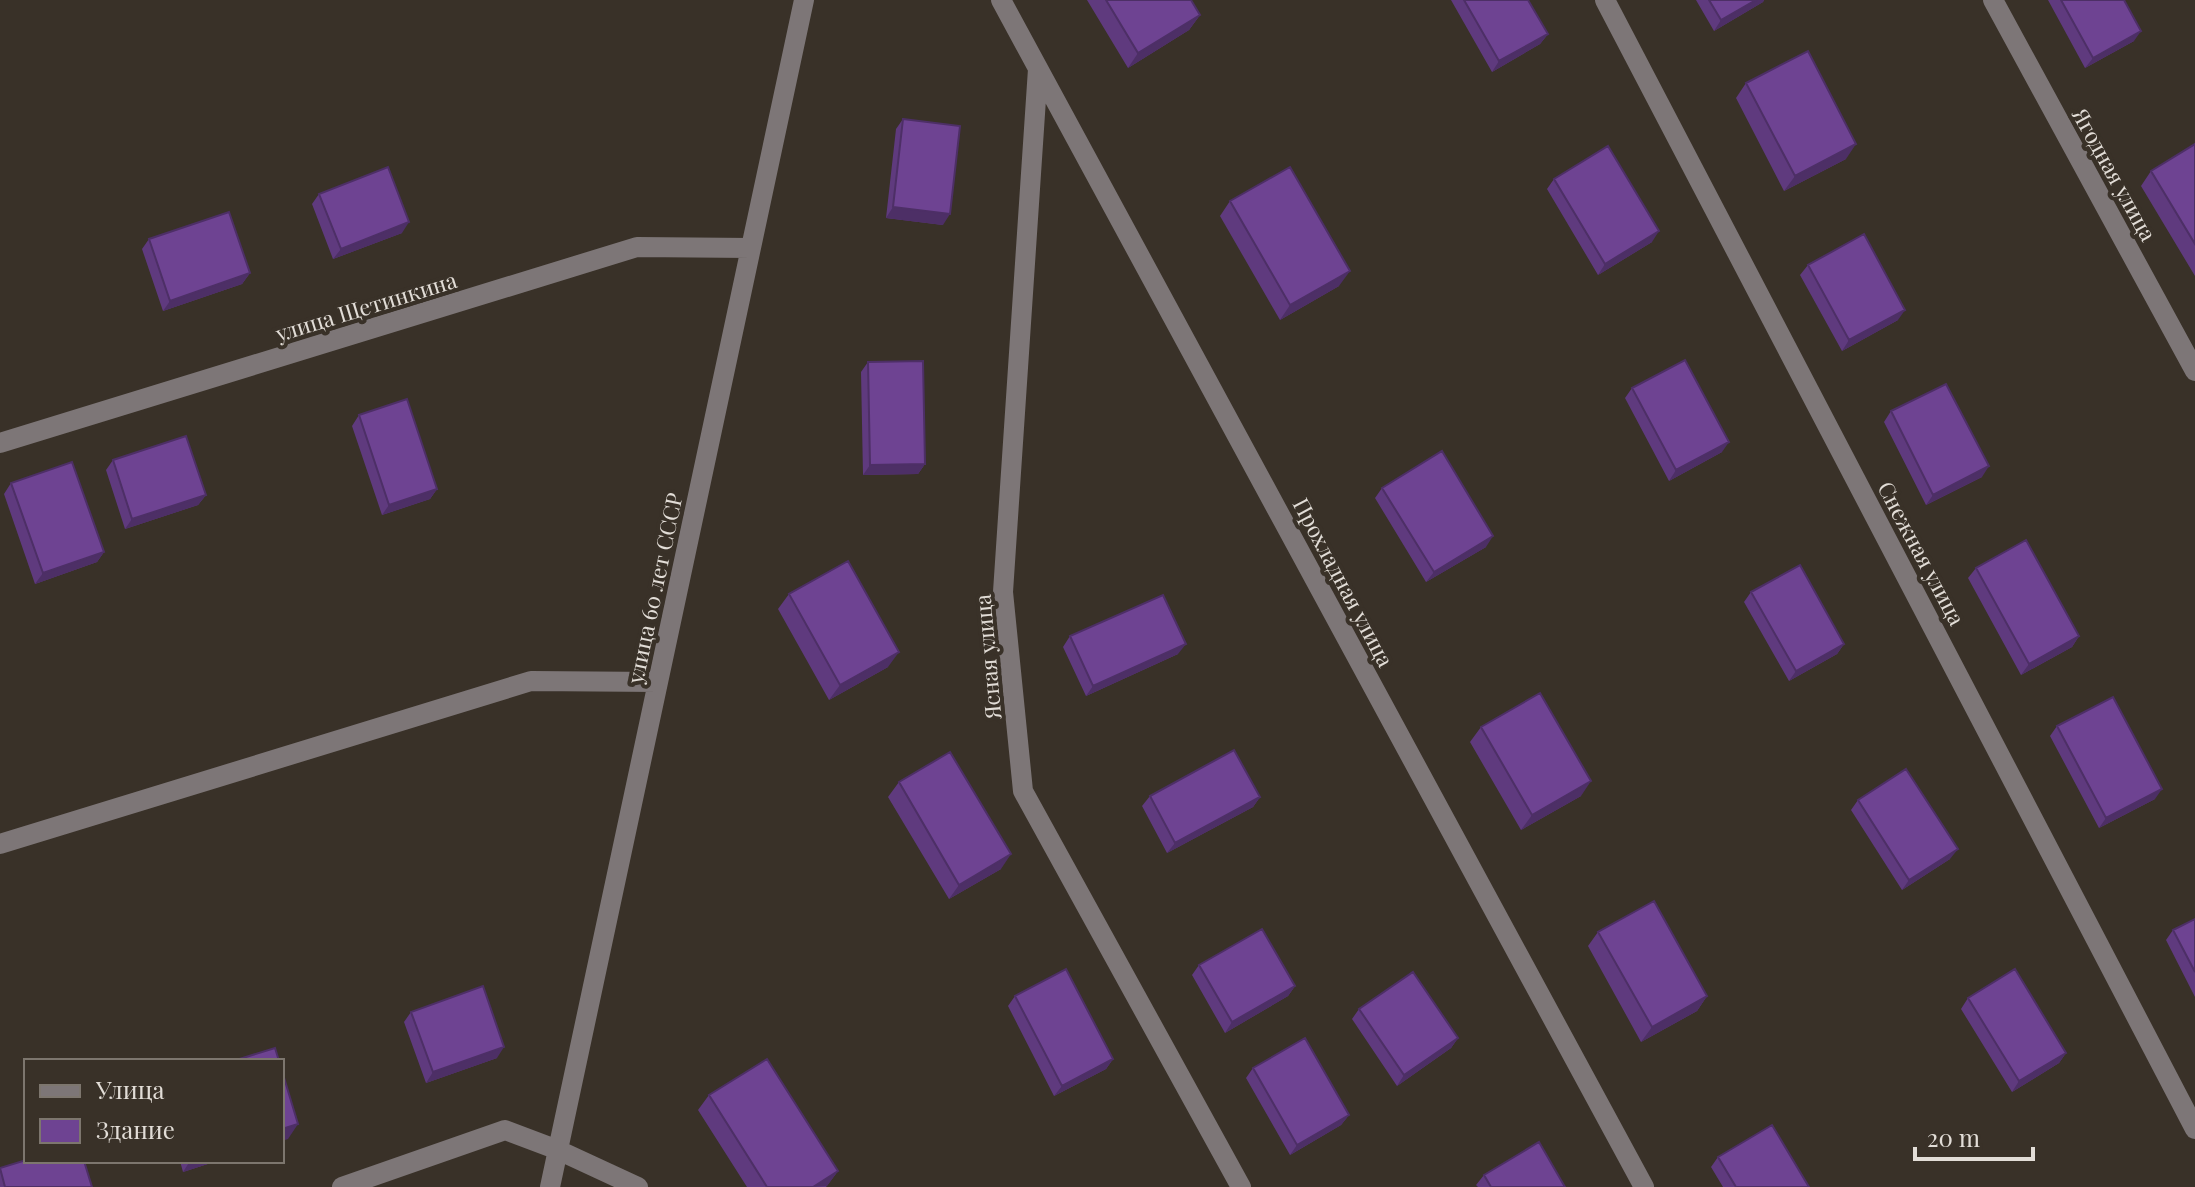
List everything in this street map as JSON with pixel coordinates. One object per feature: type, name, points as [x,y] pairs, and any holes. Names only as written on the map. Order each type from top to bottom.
[{"type":"street","name":"улица 60 лет СССР","points":[[550,1187],[804,0]]},
{"type":"street","name":"Прохладная улица","points":[[1001,0],[1644,1187]]},
{"type":"street","name":"Снежная улица","points":[[1605,0],[2195,1129]]},
{"type":"street","name":"Ягодная улица","points":[[1993,0],[2195,371]]},
{"type":"street","name":"Ясная улица","points":[[1038,69],[1003,592],[1023,791],[1241,1187]]},
{"type":"street","name":"улица Щетинкина","points":[[0,443],[637,247],[751,248]]},
{"type":"street","points":[[0,844],[531,681],[658,682]]},
{"type":"street","points":[[342,1187],[505,1130],[558,1150],[638,1187]]},
{"type":"building","points":[[1106,0],[1191,0],[1200,15],[1138,53]]},
{"type":"building","points":[[1464,0],[1528,0],[1548,34],[1499,61]]},
{"type":"building","points":[[1709,0],[1756,0],[1721,20]]},
{"type":"building","points":[[2061,0],[2124,0],[2141,31],[2093,58]]},
{"type":"building","points":[[1808,51],[1856,144],[1795,176],[1746,83]]},
{"type":"building","points":[[903,119],[960,126],[950,214],[893,207]]},
{"type":"building","points":[[2195,144],[2195,244],[2151,171]]},
{"type":"building","points":[[1608,146],[1659,231],[1605,264],[1554,179]]},
{"type":"building","points":[[388,167],[409,222],[341,249],[319,194]]},
{"type":"building","points":[[1290,167],[1350,271],[1290,305],[1230,201]]},
{"type":"building","points":[[229,212],[250,273],[170,301],[149,239]]},
{"type":"building","points":[[1864,234],[1905,310],[1849,340],[1808,265]]},
{"type":"building","points":[[1685,360],[1729,442],[1676,470],[1632,388]]},
{"type":"building","points":[[923,361],[925,464],[870,465],[868,362]]},
{"type":"building","points":[[1946,384],[1989,466],[1933,495],[1891,411]]},
{"type":"building","points":[[407,399],[437,489],[389,505],[359,415]]},
{"type":"building","points":[[186,436],[206,495],[132,519],[113,460]]},
{"type":"building","points":[[1442,451],[1493,536],[1434,572],[1382,488]]},
{"type":"building","points":[[72,462],[104,552],[43,573],[11,483]]},
{"type":"building","points":[[2026,540],[2079,636],[2029,664],[1976,568]]},
{"type":"building","points":[[848,561],[899,652],[840,685],[789,594]]},
{"type":"building","points":[[1800,565],[1844,644],[1796,671],[1751,592]]},
{"type":"building","points":[[1163,595],[1186,644],[1093,686],[1070,636]]},
{"type":"building","points":[[1540,693],[1591,781],[1532,815],[1481,727]]},
{"type":"building","points":[[2113,697],[2162,789],[2106,818],[2057,726]]},
{"type":"building","points":[[1234,750],[1260,797],[1175,843],[1150,796]]},
{"type":"building","points":[[950,752],[1011,854],[959,885],[899,782]]},
{"type":"building","points":[[1906,769],[1958,849],[1909,880],[1858,800]]},
{"type":"building","points":[[1654,901],[1707,996],[1652,1027],[1598,932]]},
{"type":"building","points":[[2195,919],[2195,972],[2173,930]]},
{"type":"building","points":[[1262,929],[1295,986],[1232,1022],[1199,965]]},
{"type":"building","points":[[1066,969],[1113,1059],[1062,1086],[1015,996]]},
{"type":"building","points":[[2015,969],[2066,1053],[2019,1081],[1968,998]]},
{"type":"building","points":[[1413,972],[1458,1038],[1404,1075],[1359,1009]]},
{"type":"building","points":[[483,986],[504,1047],[433,1072],[411,1012]]},
{"type":"building","points":[[1305,1038],[1349,1115],[1297,1145],[1253,1068]]},
{"type":"building","points":[[275,1048],[278,1059],[239,1059]]},
{"type":"building","points":[[767,1059],[838,1171],[813,1187],[767,1187],[709,1095]]},
{"type":"building","points":[[284,1078],[298,1124],[284,1128]]},
{"type":"building","points":[[1772,1125],[1809,1187],[1736,1187],[1718,1157]]},
{"type":"building","points":[[1539,1142],[1565,1187],[1491,1187],[1484,1175]]},
{"type":"building","points":[[24,1161],[85,1163],[92,1187],[5,1187],[0,1168]]}]
